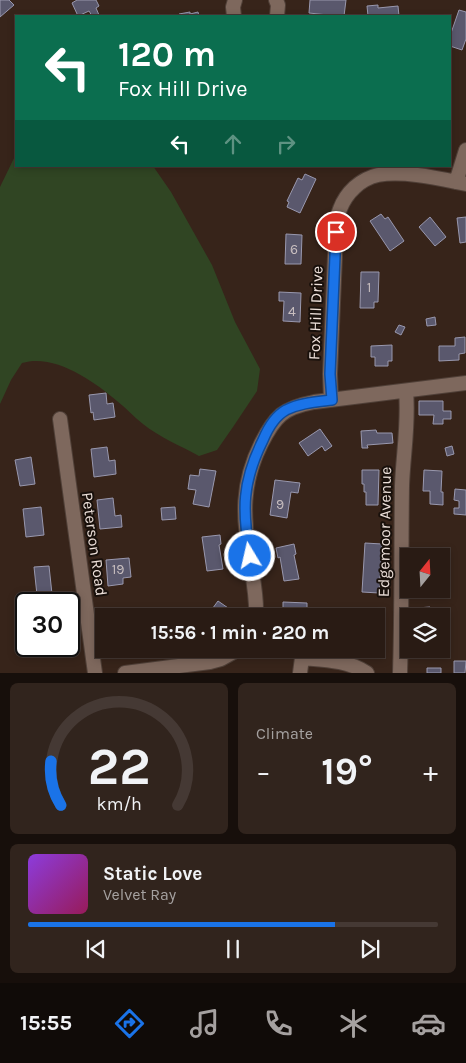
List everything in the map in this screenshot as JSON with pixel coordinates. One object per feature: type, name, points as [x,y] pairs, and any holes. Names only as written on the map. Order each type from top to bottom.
[{"type":"street","points":[[234,15],[235,0]]},
{"type":"street","points":[[276,0],[277,15]]},
{"type":"street","name":"Fox Hill Drive","points":[[332,400],[330,374],[336,232],[339,211],[346,197],[358,184],[378,175],[404,174],[461,183],[466,150]]},
{"type":"street","points":[[256,608],[256,592],[246,538],[244,509],[246,482],[265,435],[278,416],[293,407],[314,402],[466,383]]},
{"type":"street","name":"Edgemoor Avenue","points":[[400,673],[400,567],[406,391]]},
{"type":"street","name":"Peterson Road","points":[[60,420],[95,673]]},
{"type":"street","points":[[125,673],[210,662],[223,658]]},
{"type":"street","points":[[300,673],[302,658],[334,660],[355,666],[366,673]]},
{"type":"green space","points":[[15,156],[15,167],[154,167],[171,192],[212,265],[235,322],[260,369],[257,391],[217,450],[199,456],[170,441],[149,429],[97,385],[60,365],[47,362],[34,361],[22,363],[11,380],[0,404],[0,187]]},
{"type":"building","points":[[0,0],[9,0],[14,5],[0,17]]},
{"type":"building","points":[[77,0],[96,0],[99,6],[96,8],[99,15],[91,15],[89,11],[78,15],[72,3]]},
{"type":"building","points":[[310,0],[346,0],[344,15],[309,13]]},
{"type":"building","points":[[378,5],[378,8],[398,6],[399,15],[368,15],[367,6]]},
{"type":"building","points":[[459,10],[466,12],[466,39],[462,50],[451,46],[451,33]]},
{"type":"building","points":[[198,12],[199,15],[179,15]]},
{"type":"building","points":[[305,174],[316,179],[300,213],[287,207],[289,202],[287,201],[298,178],[302,180]]},
{"type":"building","points":[[381,214],[385,219],[388,217],[404,241],[390,251],[370,221]]},
{"type":"building","points":[[430,217],[446,237],[435,246],[419,227]]},
{"type":"building","points":[[466,217],[466,242],[460,243],[457,218]]},
{"type":"building","points":[[286,234],[302,235],[301,264],[285,264]]},
{"type":"building","points":[[361,272],[379,272],[378,302],[374,302],[374,308],[360,308]]},
{"type":"building","points":[[279,292],[301,293],[300,322],[283,321],[284,301],[279,301]]},
{"type":"building","points":[[435,317],[436,325],[427,326],[426,319]]},
{"type":"building","points":[[399,325],[405,327],[401,335],[395,332]]},
{"type":"building","points":[[465,337],[465,353],[459,354],[459,360],[439,361],[439,346],[455,346],[455,338]]},
{"type":"building","points":[[392,345],[392,361],[388,361],[388,366],[375,366],[375,357],[371,357],[371,346]]},
{"type":"building","points":[[106,393],[107,404],[113,403],[115,417],[94,420],[93,412],[91,413],[89,395]]},
{"type":"building","points":[[419,401],[443,401],[443,411],[451,411],[451,419],[443,419],[443,424],[433,424],[434,415],[419,415]]},
{"type":"building","points":[[320,429],[332,446],[325,451],[322,446],[308,456],[299,443]]},
{"type":"building","points":[[376,430],[377,433],[392,433],[393,443],[367,445],[368,448],[362,448],[361,431]]},
{"type":"building","points":[[452,446],[454,454],[447,456],[445,448]]},
{"type":"building","points":[[107,447],[109,461],[115,460],[116,474],[94,477],[91,449]]},
{"type":"building","points":[[31,457],[35,484],[20,486],[15,460]]},
{"type":"building","points":[[200,469],[216,471],[209,507],[193,504],[196,490],[188,489],[190,475],[199,476]]},
{"type":"building","points":[[362,470],[379,470],[378,505],[366,505],[366,492],[364,492],[364,484],[362,484]]},
{"type":"building","points":[[424,470],[442,471],[441,492],[443,492],[443,505],[430,504],[430,491],[423,491]]},
{"type":"building","points":[[275,480],[300,483],[298,493],[291,492],[287,518],[270,515]]},
{"type":"building","points":[[455,489],[466,490],[466,515],[454,514],[454,508],[459,508],[459,501],[454,500]]},
{"type":"building","points":[[113,498],[115,516],[121,515],[122,527],[100,529],[97,500]]},
{"type":"building","points":[[41,507],[44,535],[26,537],[23,509]]},
{"type":"building","points":[[175,507],[176,519],[162,520],[161,508]]},
{"type":"building","points":[[220,535],[221,544],[219,545],[223,569],[207,571],[202,537]]},
{"type":"building","points":[[365,543],[382,544],[379,593],[362,592]]},
{"type":"building","points":[[294,544],[296,554],[294,555],[299,579],[284,581],[280,557],[278,558],[276,548]]},
{"type":"building","points":[[129,558],[131,577],[123,578],[123,584],[108,586],[106,560]]},
{"type":"building","points":[[49,566],[52,592],[37,592],[34,567]]},
{"type":"building","points":[[218,601],[228,608],[213,608]]},
{"type":"building","points":[[283,602],[307,603],[307,608],[283,608]]},
{"type":"building","points":[[454,661],[466,661],[465,673],[454,673]]},
{"type":"building","points":[[427,668],[441,668],[441,673],[427,673]]},
{"type":"route","points":[[250,556],[246,538],[244,509],[246,482],[265,435],[278,416],[285,411],[302,404],[332,400],[330,374],[336,232]]}]
